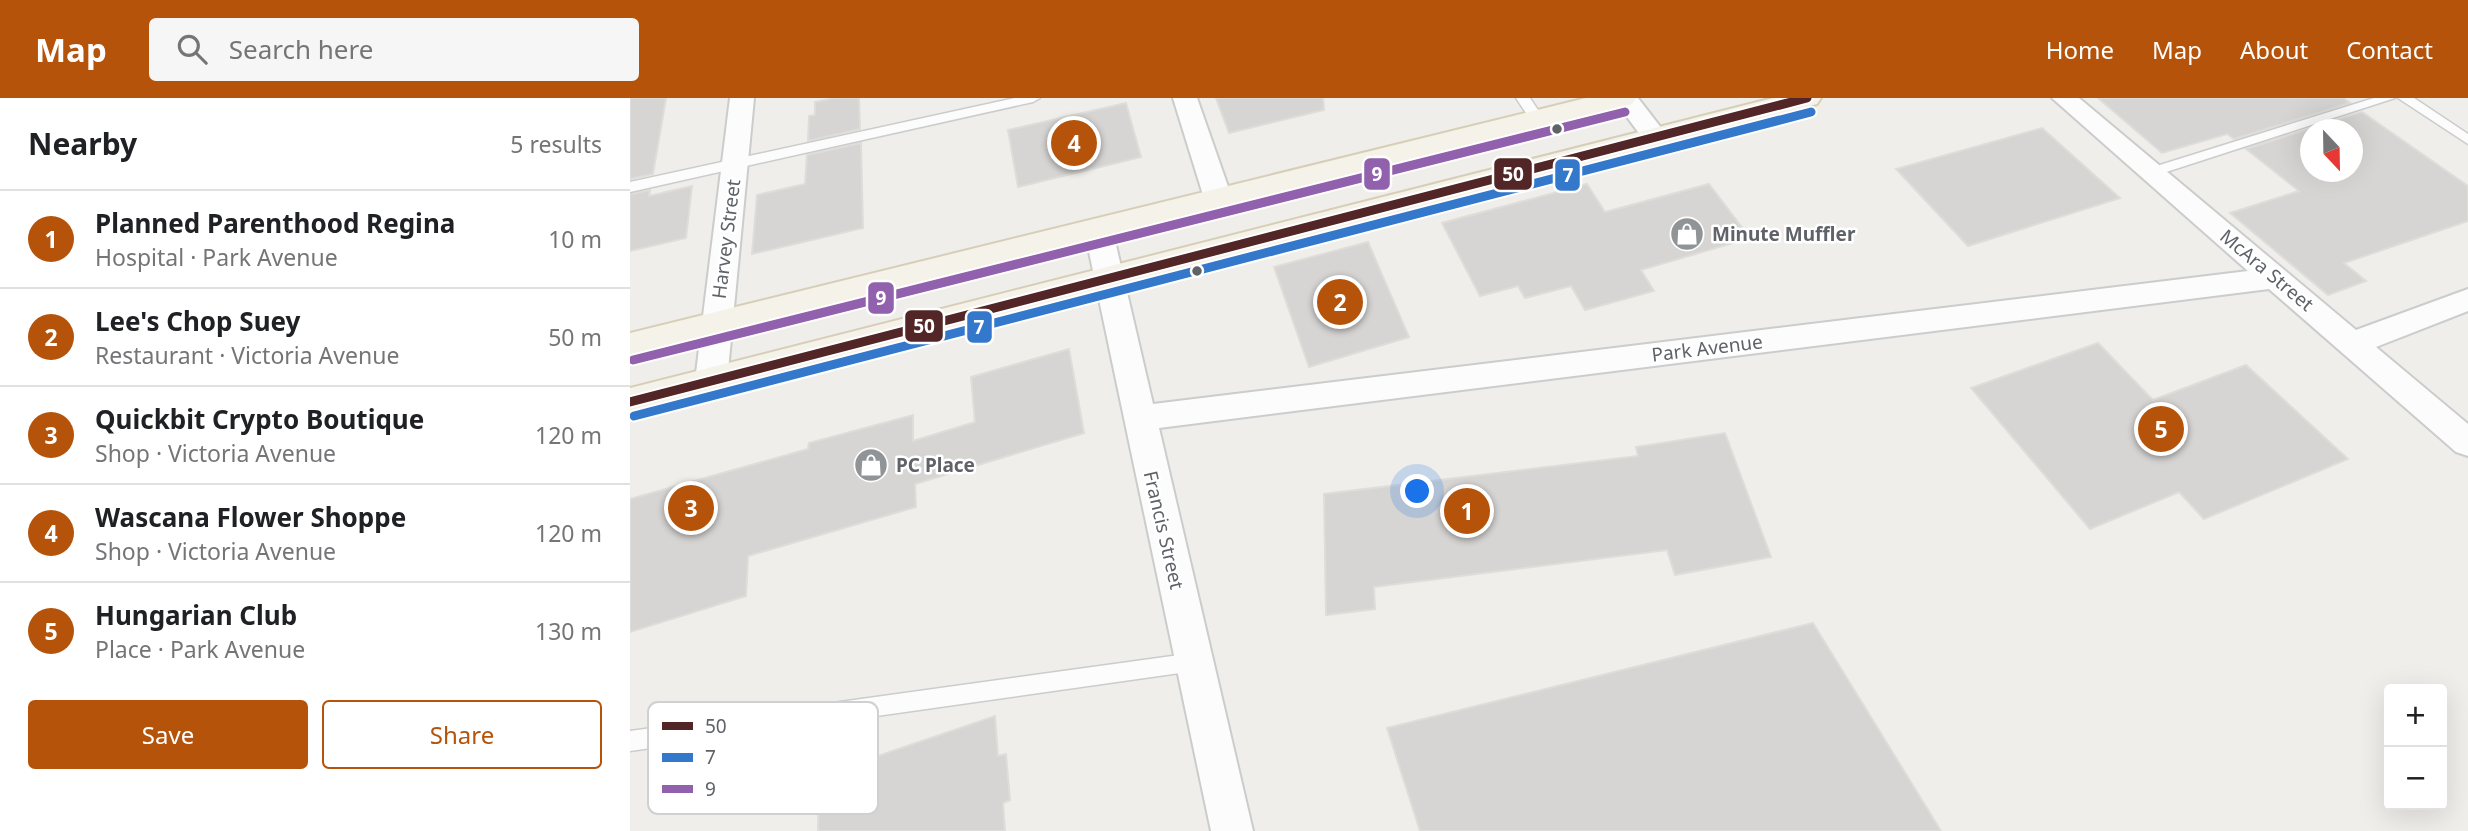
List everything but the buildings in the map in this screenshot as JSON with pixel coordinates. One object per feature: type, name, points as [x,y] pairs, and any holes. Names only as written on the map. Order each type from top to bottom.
[{"type":"main road","points":[[630,346],[1218,198],[1530,109],[1624,98]]},
{"type":"main road","points":[[630,402],[1807,98]]},
{"type":"street","name":"Harvey Street","points":[[711,381],[742,98]]},
{"type":"street","points":[[1185,98],[1218,198]]},
{"type":"street","points":[[1624,98],[1656,138]]},
{"type":"street","name":"McAra Street","points":[[2064,98],[2468,443]]},
{"type":"street","name":"Francis Street","points":[[1098,228],[1232,831]]},
{"type":"street","name":"Park Avenue","points":[[1139,418],[2276,278]]},
{"type":"street","points":[[2353,343],[2468,300]]},
{"type":"lane","points":[[958,98],[960,114]]},
{"type":"lane","points":[[630,187],[1033,98]]},
{"type":"lane","points":[[2152,172],[2388,98]]},
{"type":"lane","points":[[2406,98],[2468,140]]},
{"type":"lane","points":[[878,707],[1194,663]]},
{"type":"lane","points":[[630,741],[648,739]]},
{"type":"transit line","name":"50","points":[[630,402],[1807,98]]},
{"type":"transit line","name":"9","points":[[633,360],[1625,112]]},
{"type":"transit line","name":"7","points":[[634,416],[1811,112]]},
{"type":"place","name":"Wascana Flower Shoppe","points":[[1074,143]]},
{"type":"place","name":"Minute Muffler","points":[[1687,234]]},
{"type":"place","name":"Lee's Chop Suey","points":[[1340,302]]},
{"type":"place","name":"Hungarian Club","points":[[2161,429]]},
{"type":"place","name":"PC Place","points":[[871,465]]},
{"type":"place","name":"Quickbit Crypto Boutique","points":[[691,508]]},
{"type":"place","name":"Planned Parenthood Regina","points":[[1467,511]]}]
